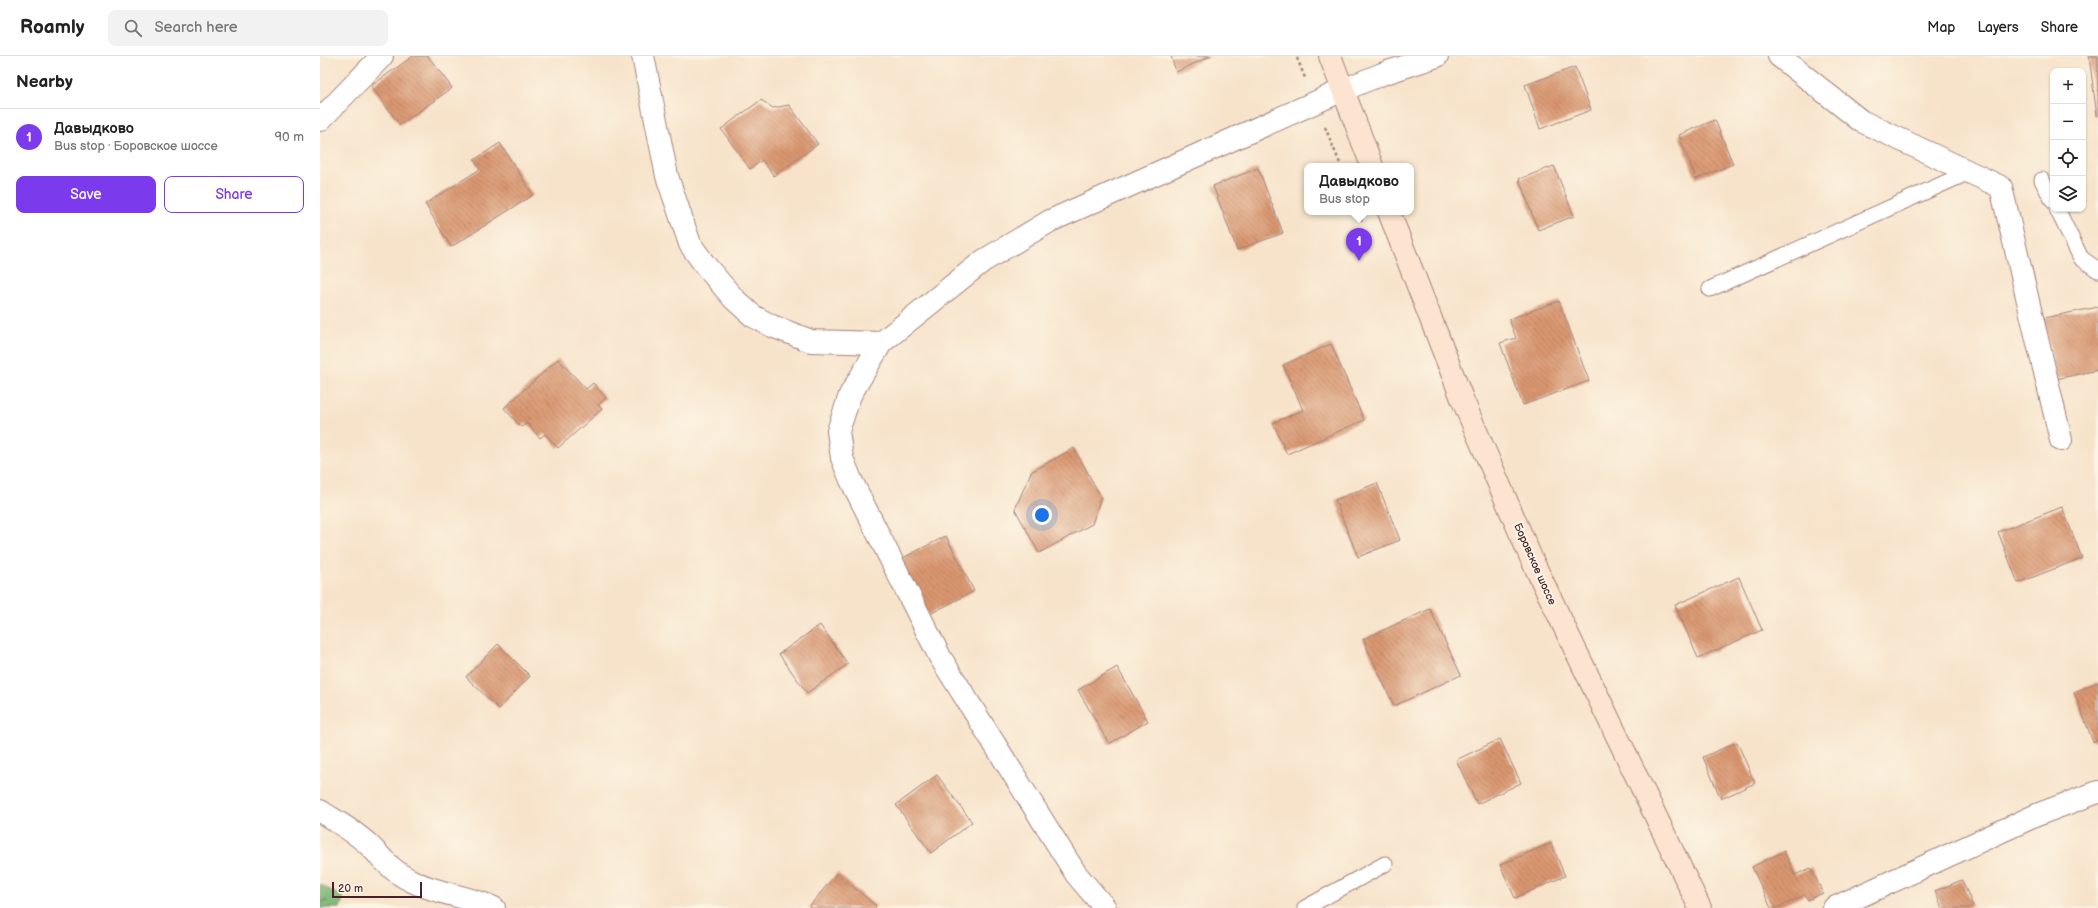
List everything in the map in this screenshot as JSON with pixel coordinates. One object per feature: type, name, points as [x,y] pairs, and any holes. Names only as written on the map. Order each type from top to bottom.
[{"type":"main road","points":[[1330,56],[1371,163]]},
{"type":"main road","name":"Боровское шоссе","points":[[1390,215],[1463,401],[1532,560],[1700,908]]},
{"type":"street","points":[[320,120],[382,56]]},
{"type":"street","points":[[643,56],[668,176],[690,244],[705,265],[739,303],[753,316],[772,326],[811,341],[881,343]]},
{"type":"street","points":[[1105,908],[1076,874],[940,657],[850,480],[842,458],[838,430],[850,395],[881,343],[983,261],[1050,221],[1343,90],[1382,74],[1437,56]]},
{"type":"street","points":[[1779,56],[1861,122],[2001,187],[2061,440]]},
{"type":"street","points":[[1834,908],[2039,814],[2098,792]]},
{"type":"street","points":[[320,811],[370,846],[389,867],[409,880],[429,888],[480,902],[494,908]]},
{"type":"lane","points":[[1710,289],[1969,172]]},
{"type":"lane","points":[[2042,180],[2050,196]]},
{"type":"lane","points":[[2058,212],[2081,258],[2098,270]]},
{"type":"lane","points":[[1305,908],[1385,864]]},
{"type":"green space","points":[[320,884],[343,898],[340,908],[320,908]]},
{"type":"building","points":[[413,56],[428,56],[452,88],[400,125],[371,86]]},
{"type":"building","points":[[1171,56],[1211,56],[1176,72]]},
{"type":"building","points":[[2089,56],[2098,56],[2098,116],[2097,116]]},
{"type":"building","points":[[1575,67],[1591,110],[1540,129],[1525,85]]},
{"type":"building","points":[[761,100],[773,108],[789,105],[818,144],[774,176],[762,160],[750,169],[721,129]]},
{"type":"building","points":[[1715,120],[1733,164],[1696,179],[1679,135]]},
{"type":"building","points":[[500,143],[533,195],[451,247],[425,204],[480,169],[474,160]]},
{"type":"building","points":[[1554,166],[1574,216],[1538,230],[1519,179]]},
{"type":"building","points":[[1258,168],[1283,233],[1237,250],[1213,186]]},
{"type":"building","points":[[1559,301],[1589,381],[1523,405],[1500,343],[1516,338],[1509,319]]},
{"type":"building","points":[[2098,307],[2098,370],[2056,379],[2044,318]]},
{"type":"building","points":[[1331,344],[1364,420],[1287,454],[1273,423],[1303,410],[1283,365]]},
{"type":"building","points":[[558,359],[586,389],[593,383],[606,398],[598,405],[602,409],[558,448],[545,434],[540,438],[527,423],[521,427],[504,408]]},
{"type":"building","points":[[1074,448],[1101,497],[1092,524],[1039,553],[1015,509],[1031,472]]},
{"type":"building","points":[[1377,483],[1400,540],[1358,557],[1335,500]]},
{"type":"building","points":[[2062,507],[2082,558],[2018,583],[1998,532]]},
{"type":"building","points":[[946,536],[974,591],[928,615],[899,560]]},
{"type":"building","points":[[1739,577],[1762,630],[1698,658],[1675,605]]},
{"type":"building","points":[[1430,609],[1461,675],[1394,706],[1363,639]]},
{"type":"building","points":[[820,625],[848,664],[807,693],[779,654]]},
{"type":"building","points":[[498,644],[530,676],[499,709],[466,677]]},
{"type":"building","points":[[1117,667],[1148,721],[1109,744],[1078,690]]},
{"type":"building","points":[[2098,682],[2098,740],[2093,742],[2074,692]]},
{"type":"building","points":[[1500,739],[1521,783],[1477,804],[1456,760]]},
{"type":"building","points":[[1737,742],[1755,783],[1721,799],[1703,757]]},
{"type":"building","points":[[937,775],[972,822],[931,853],[896,805]]},
{"type":"building","points":[[1551,843],[1565,876],[1515,898],[1500,865]]},
{"type":"building","points":[[1784,851],[1795,875],[1811,868],[1823,893],[1808,900],[1805,895],[1776,908],[1771,908],[1752,867]]},
{"type":"building","points":[[837,873],[876,906],[874,908],[808,908]]},
{"type":"building","points":[[1962,880],[1973,906],[1969,908],[1942,908],[1935,891]]},
{"type":"place","name":"Давыдково","points":[[1359,261]]}]
